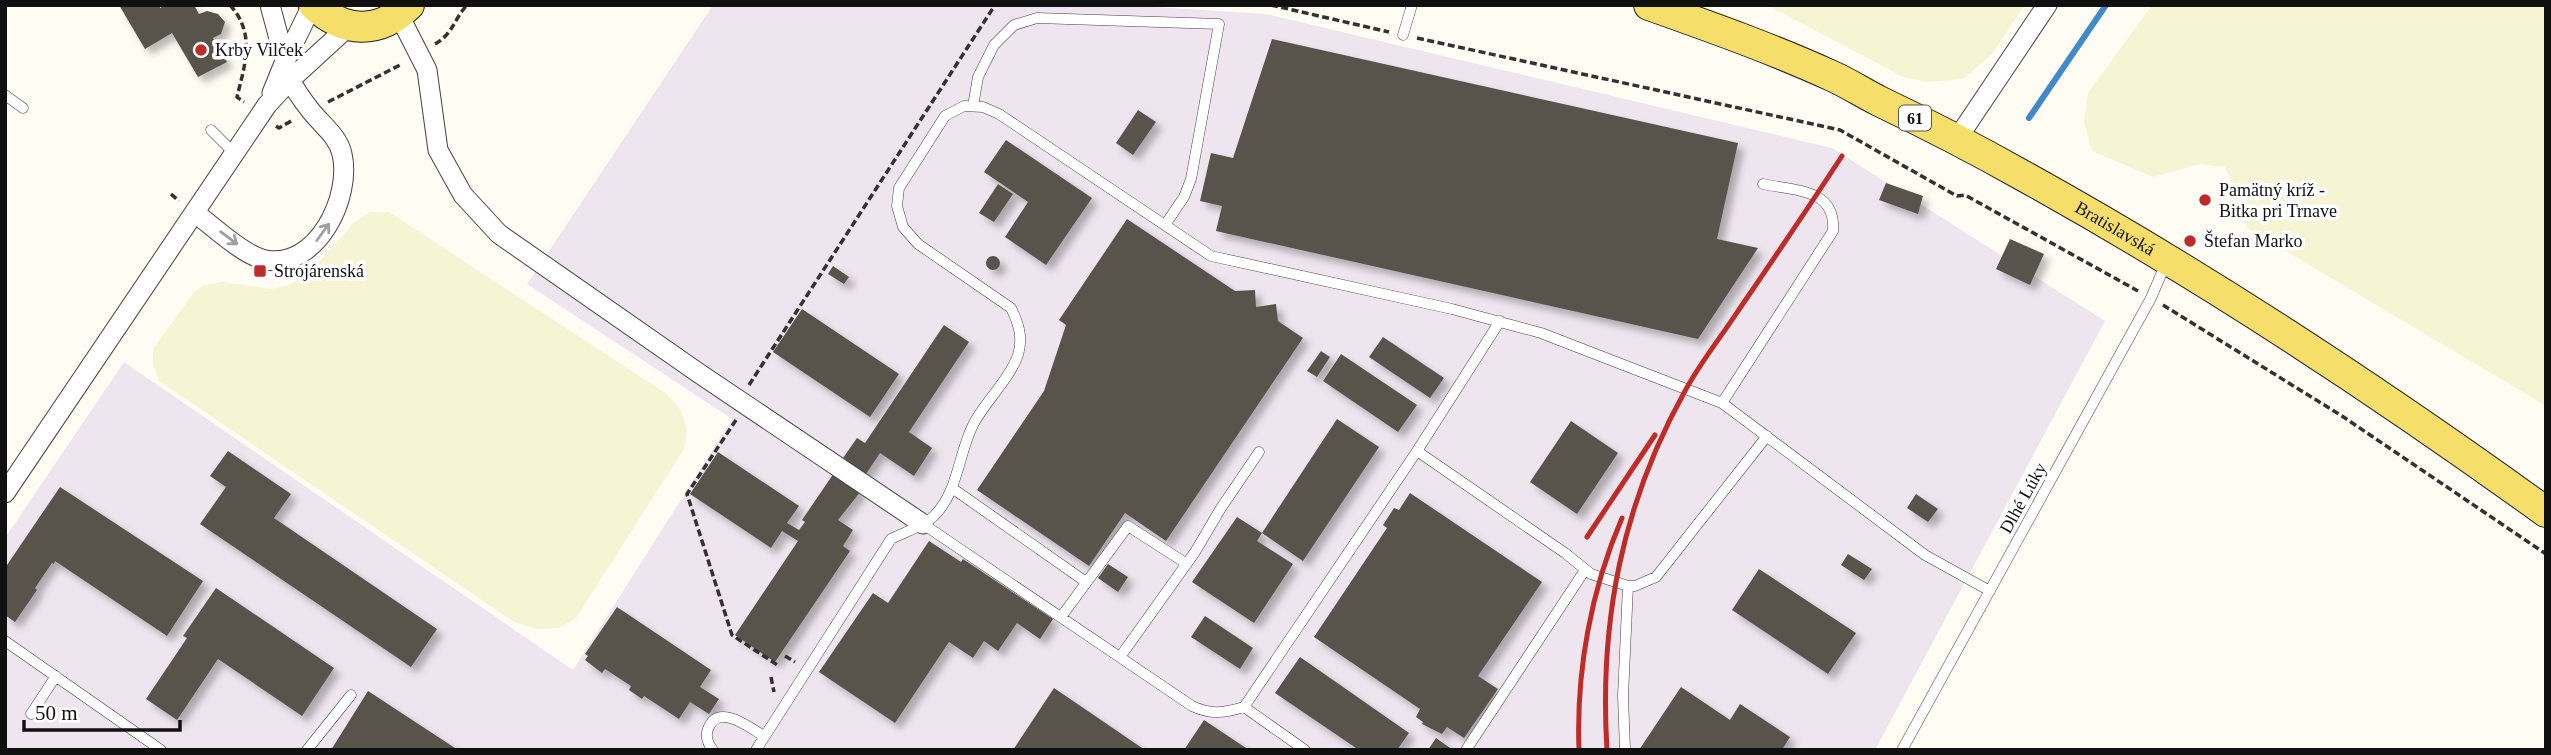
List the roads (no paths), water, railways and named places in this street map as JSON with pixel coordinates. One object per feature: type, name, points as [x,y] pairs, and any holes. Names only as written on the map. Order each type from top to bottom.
[{"type":"main road","points":[[313,5],[327,17],[349,26],[374,26],[404,10]]},
{"type":"main road","name":"Bratislavská","points":[[1650,5],[1835,77],[1957,139],[2168,259],[2346,374],[2546,512]]},
{"type":"street","points":[[5,493],[234,153],[268,113],[283,82],[285,61],[270,5]]},
{"type":"street","points":[[285,61],[313,5]]},
{"type":"street","points":[[1957,139],[2047,5]]},
{"type":"street","points":[[404,10],[427,70],[438,149],[463,195],[499,234],[923,524]]},
{"type":"street","points":[[283,82],[349,26]]},
{"type":"street","points":[[195,213],[248,253],[264,260],[279,260],[296,255],[315,242],[329,225],[338,205],[343,182],[342,153],[331,132],[283,82]]},
{"type":"lane","points":[[1403,35],[1412,5]]},
{"type":"lane","points":[[973,106],[978,77],[983,66],[994,45],[1014,25],[1037,18],[1219,24],[1191,179],[1184,197],[1165,225]]},
{"type":"lane","points":[[5,96],[23,108]]},
{"type":"lane","points":[[756,750],[891,539],[933,517],[946,500],[974,422],[1017,358],[1021,341],[1018,322],[1011,308],[918,244],[903,227],[897,206],[899,188],[945,116],[964,106],[983,107],[999,114],[1211,256],[1500,321],[1541,333],[1723,403],[1925,555],[1990,591]]},
{"type":"lane","points":[[211,130],[234,153]]},
{"type":"lane","points":[[1723,403],[1833,230],[1834,216],[1825,201],[1816,195],[1763,184]]},
{"type":"lane","name":"Dlhé Lúky","points":[[1902,750],[2151,298],[2168,259]]},
{"type":"lane","points":[[923,524],[1192,706],[1205,712],[1223,713],[1244,707],[1417,451],[1500,321]]},
{"type":"lane","points":[[1417,451],[1565,553],[1585,570],[1608,581],[1635,586],[1656,577],[1767,436]]},
{"type":"lane","points":[[1120,657],[1187,564],[1259,452]]},
{"type":"lane","points":[[952,488],[1086,582]]},
{"type":"lane","points":[[1061,617],[1128,526],[1187,564]]},
{"type":"lane","points":[[1466,750],[1585,570]]},
{"type":"lane","points":[[1625,750],[1623,696],[1628,586]]},
{"type":"lane","points":[[5,641],[161,750]]},
{"type":"lane","points":[[31,714],[56,676]]},
{"type":"lane","points":[[307,750],[351,695]]},
{"type":"lane","points":[[1244,707],[1305,750]]},
{"type":"lane","points":[[713,750],[708,743],[706,732],[712,721],[722,717],[736,719],[764,736]]},
{"type":"waterway","points":[[2029,118],[2106,5]]},
{"type":"railway","points":[[1607,750],[1605,702],[1612,610],[1619,565],[1645,477],[1663,434],[1691,381],[1842,156]]},
{"type":"railway","points":[[1587,537],[1655,435]]},
{"type":"railway","points":[[1579,750],[1580,691],[1588,631],[1602,574],[1622,518]]},
{"type":"place","name":"Krby Vilček","points":[[201,50]]},
{"type":"place","name":"Pamätný kríž - Bitka pri Trnave","points":[[2205,200]]},
{"type":"place","name":"Štefan Marko","points":[[2190,241]]},
{"type":"place","name":"Strojárenská","points":[[260,271]]}]
